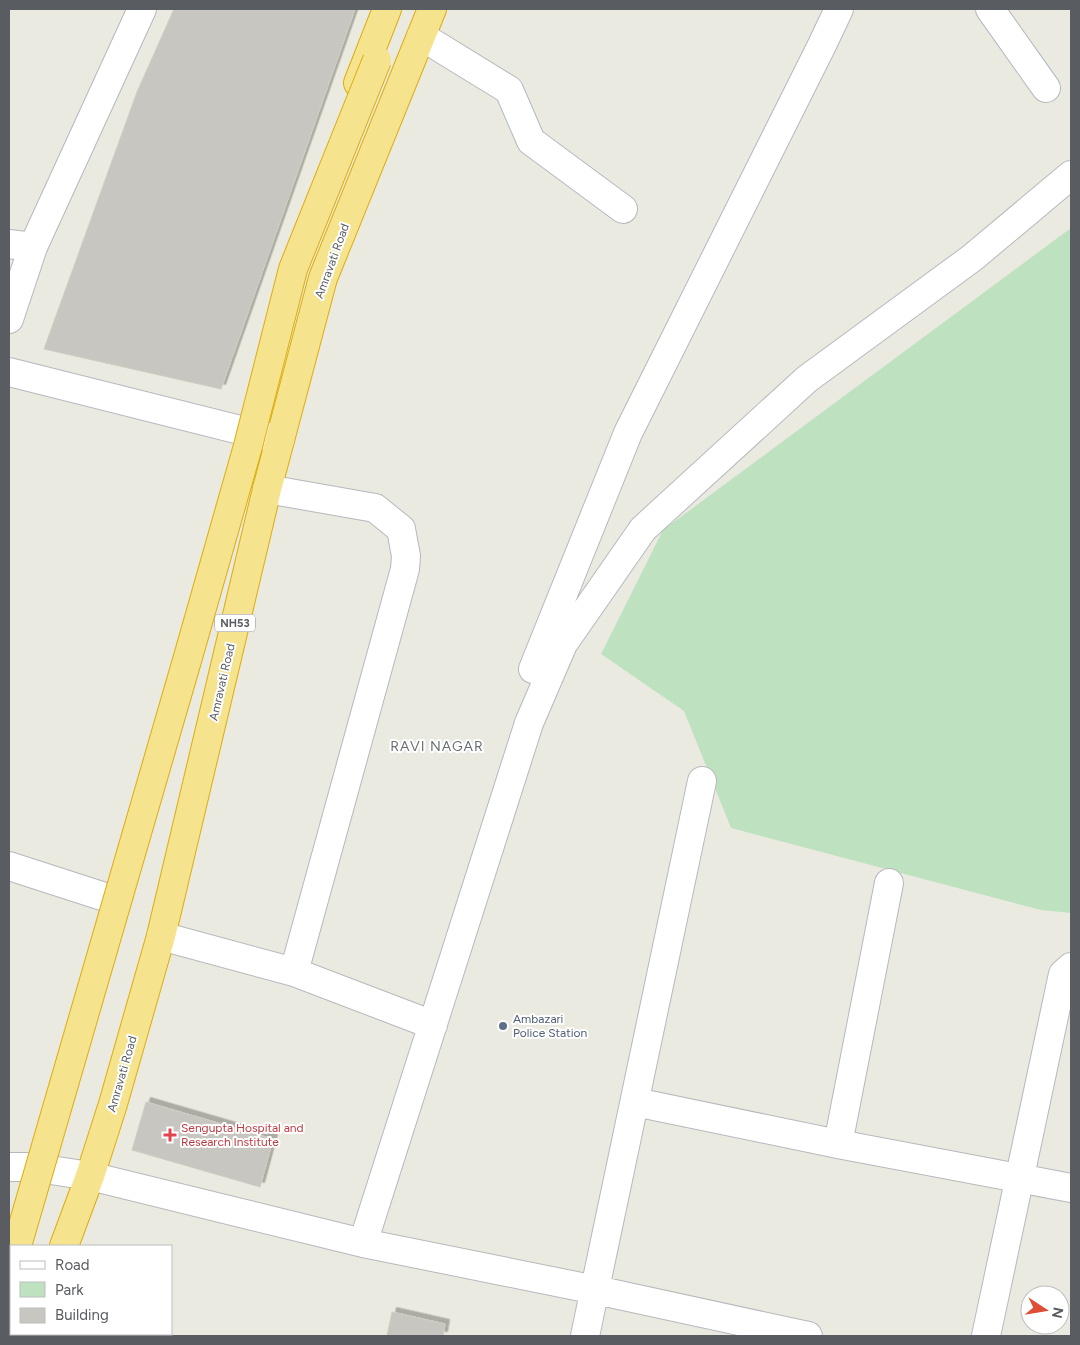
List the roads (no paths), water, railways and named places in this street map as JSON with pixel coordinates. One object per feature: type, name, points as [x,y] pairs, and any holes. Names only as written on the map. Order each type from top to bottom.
[{"type":"highway","points":[[9,1234],[20,1167],[108,898],[241,431],[284,270],[387,9]]},
{"type":"highway","points":[[17,1245],[194,638],[248,446],[293,270],[398,9]]},
{"type":"highway","points":[[27,1245],[76,1090],[145,856],[306,271],[418,9]]},
{"type":"highway","name":"Amravati Road","points":[[64,1245],[90,1176],[113,1104],[161,936],[267,489],[323,278],[432,9]]},
{"type":"street","points":[[9,319],[21,246],[142,9]]},
{"type":"street","points":[[529,723],[530,675],[628,433],[839,9]]},
{"type":"street","points":[[990,9],[1046,88]]},
{"type":"street","points":[[421,36],[509,90],[531,141],[623,210]]},
{"type":"street","points":[[364,1243],[529,723],[563,644],[644,529],[807,379],[972,258],[1071,176]]},
{"type":"street","points":[[9,372],[280,440]]},
{"type":"street","points":[[267,489],[375,508],[401,529],[406,556],[405,569],[294,972]]},
{"type":"street","points":[[585,1336],[702,781]]},
{"type":"street","points":[[9,866],[108,898]]},
{"type":"street","points":[[838,1144],[889,883]]},
{"type":"street","points":[[161,936],[294,972],[433,1025]]},
{"type":"street","points":[[986,1336],[1018,1177],[1063,974],[1071,967]]},
{"type":"street","points":[[635,1102],[838,1144],[1071,1188]]},
{"type":"street","points":[[20,1167],[90,1176],[364,1243],[596,1290],[808,1336]]},
{"type":"place","name":"Ambazari Police Station","points":[[503,1026]]},
{"type":"place","name":"Sengupta Hospital and Research Institute","points":[[170,1135]]},
{"type":"district","name":"RAVI NAGAR","points":[[437,746]]}]
